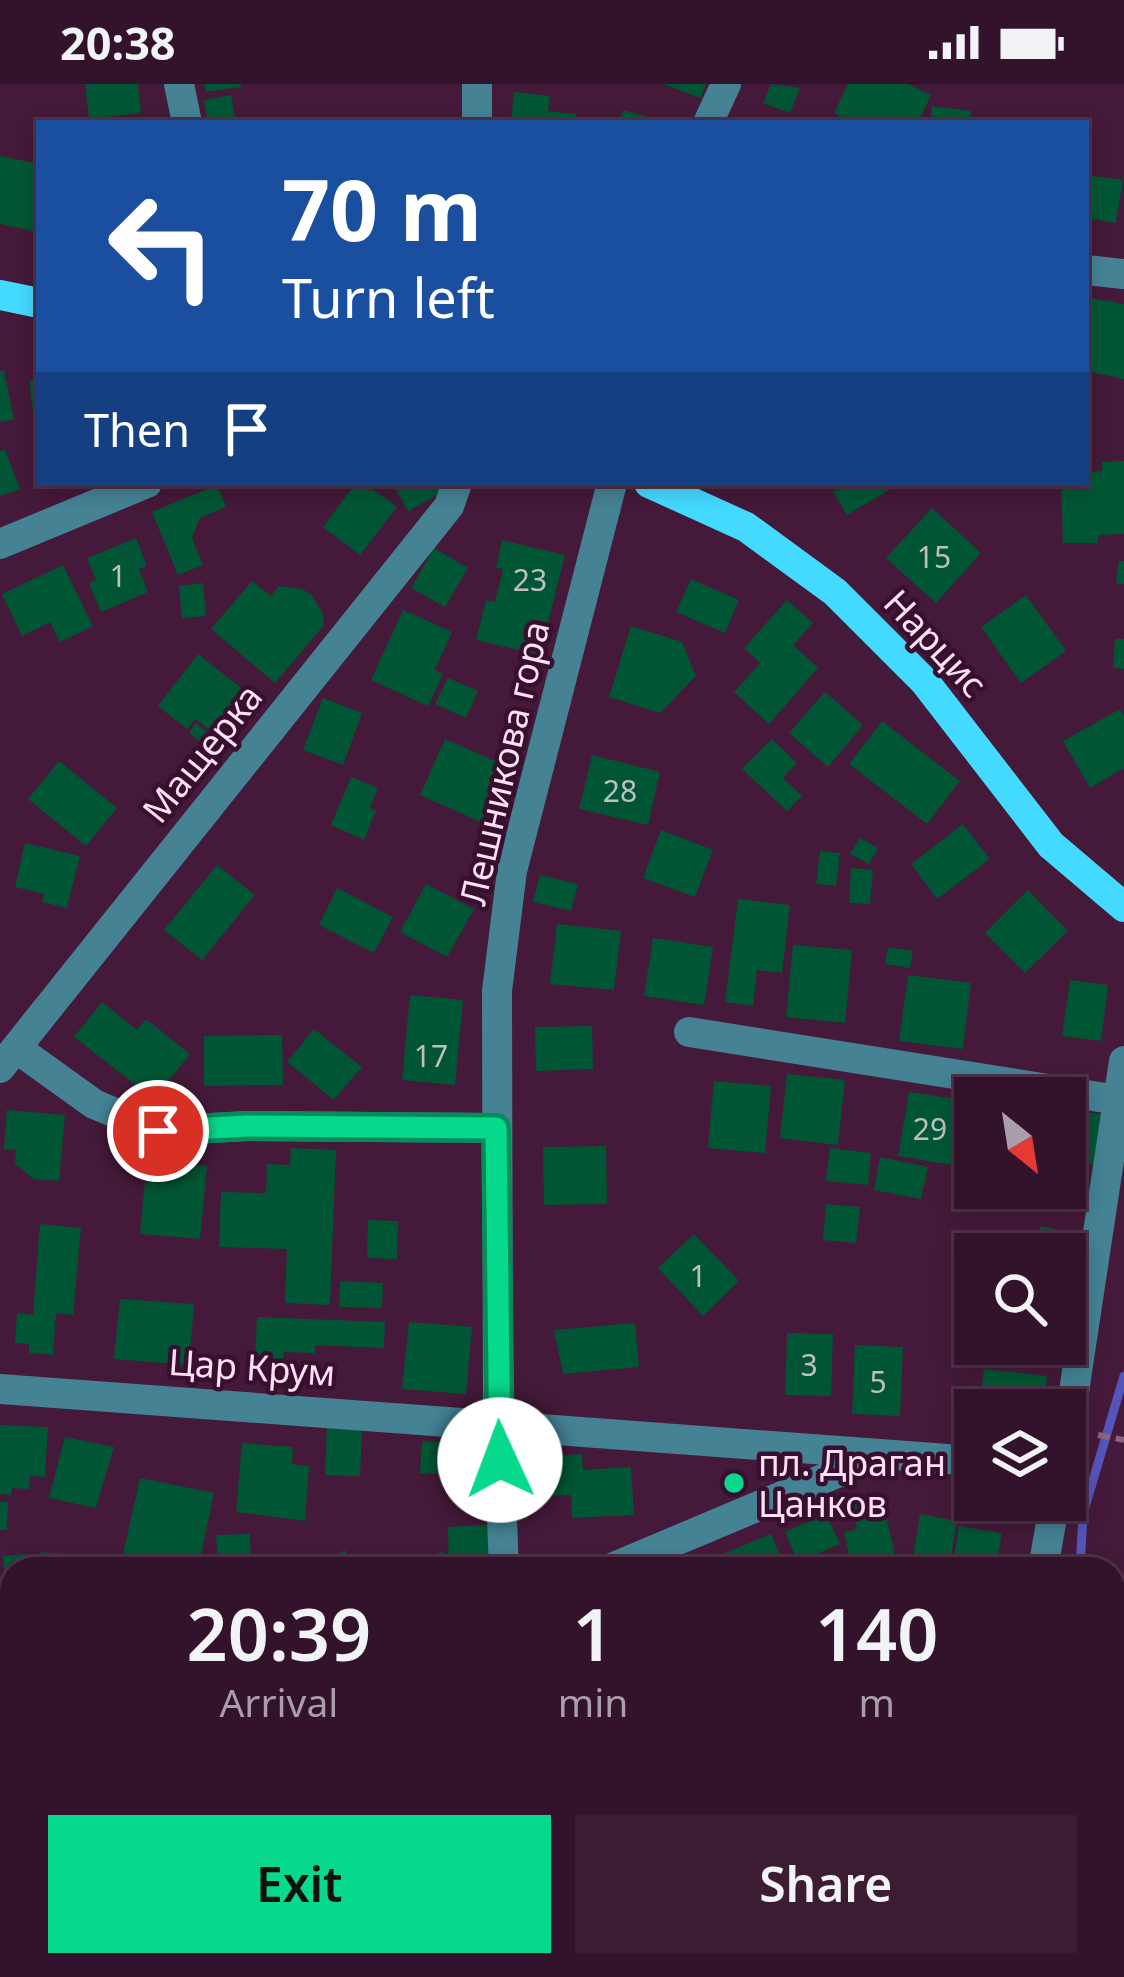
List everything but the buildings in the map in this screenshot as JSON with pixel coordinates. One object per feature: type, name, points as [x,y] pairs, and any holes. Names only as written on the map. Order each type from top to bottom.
[{"type":"main road","points":[[0,295],[36,302]]},
{"type":"main road","name":"Нарцис","points":[[656,486],[746,527],[835,592],[926,682],[1051,845],[1124,907]]},
{"type":"street","points":[[179,84],[186,120]]},
{"type":"street","points":[[477,84],[477,120]]},
{"type":"street","points":[[709,120],[726,84]]},
{"type":"street","points":[[1089,270],[1124,274]]},
{"type":"street","points":[[0,544],[140,486]]},
{"type":"street","name":"Мащерка","points":[[8,1058],[449,506],[456,486]]},
{"type":"street","name":"Лешникова гора","points":[[504,1557],[498,1423],[497,991],[512,871],[611,486]]},
{"type":"street","points":[[689,1033],[1118,1100]]},
{"type":"street","points":[[8,1058],[94,1104],[158,1131],[247,1126],[496,1128]]},
{"type":"street","points":[[1074,1389],[1124,1061]]},
{"type":"street","name":"Цар Крум","points":[[0,1389],[498,1423]]},
{"type":"street","points":[[498,1423],[954,1460]]},
{"type":"street","points":[[639,1557],[881,1455]]},
{"type":"street","points":[[1045,1557],[1051,1521]]},
{"type":"waterway","points":[[1081,1557],[1083,1514],[1124,1376]]},
{"type":"place","name":"пл. Драган Цанков","points":[[734,1483]]},
{"type":"route","points":[[158,1131],[247,1126],[496,1128],[500,1460]]}]
